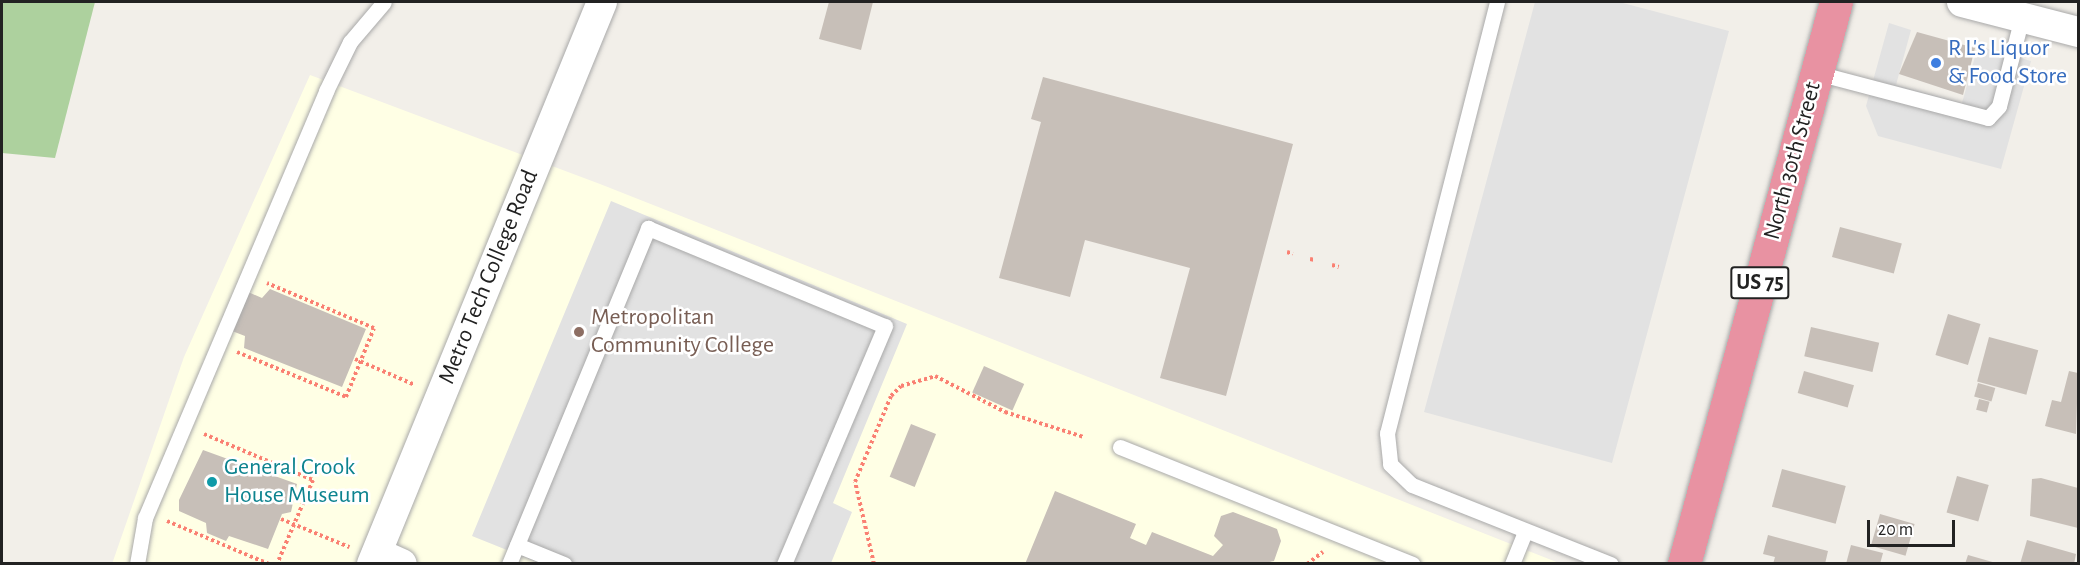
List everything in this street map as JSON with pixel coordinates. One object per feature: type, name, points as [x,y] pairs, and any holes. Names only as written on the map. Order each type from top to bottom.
[{"type":"highway","name":"North 30th Street","points":[[1684,564],[1836,2]]},
{"type":"street","name":"Metro Tech College Road","points":[[384,560],[602,2]]},
{"type":"street","points":[[1962,2],[2079,32]]},
{"type":"lane","points":[[137,564],[146,518],[246,274],[345,51],[384,2]]},
{"type":"lane","points":[[1497,2],[1387,433],[1389,464],[1412,485],[1611,564]]},
{"type":"lane","points":[[1817,72],[1988,118],[2000,106],[2022,17]]},
{"type":"lane","points":[[509,564],[648,228],[885,326],[784,564]]},
{"type":"lane","points":[[1120,447],[1412,564]]},
{"type":"lane","points":[[1512,564],[1525,531]]},
{"type":"lane","points":[[517,544],[564,564]]},
{"type":"path","points":[[1287,252],[1293,254]]},
{"type":"path","points":[[1332,265],[1339,267]]},
{"type":"path","points":[[217,343],[346,397],[361,362],[374,328],[246,274]]},
{"type":"path","points":[[355,359],[411,383]]},
{"type":"path","points":[[874,564],[855,482],[891,396],[901,386],[935,376],[1005,412],[1084,437]]},
{"type":"path","points":[[199,442],[202,433],[313,480],[277,564]]},
{"type":"path","points":[[171,512],[167,520],[269,564]]},
{"type":"path","points":[[281,519],[346,546]]},
{"type":"shaded area","points":[[1535,2],[1619,2],[1729,31],[1612,463],[1424,412]]},
{"type":"shaded area","points":[[1889,23],[1911,30],[1896,85],[1962,103],[1978,46],[2031,61],[2001,169],[1878,136],[1866,106]]},
{"type":"shaded area","name":"Metropolitan Community College","points":[[310,75],[600,184],[1559,563],[112,564],[184,357]]},
{"type":"shaded area","points":[[611,201],[907,324],[833,503],[852,512],[831,563],[539,563],[472,536]]},
{"type":"green space","points":[[2,2],[95,2],[55,158],[2,153]]},
{"type":"building","points":[[829,2],[873,2],[861,50],[819,39]]},
{"type":"building","name":"R L's Liquor & Food Store","points":[[1917,32],[1975,48],[1963,95],[1899,74]]},
{"type":"building","points":[[1043,77],[1293,144],[1226,396],[1160,378],[1190,268],[1085,240],[1070,297],[999,278],[1041,122],[1031,119]]},
{"type":"building","points":[[1840,227],[1902,244],[1894,274],[1832,257]]},
{"type":"building","points":[[270,289],[366,329],[342,387],[244,348],[245,336],[232,331],[248,292],[262,298]]},
{"type":"building","points":[[1948,314],[1981,324],[1968,365],[1935,355]]},
{"type":"building","points":[[1811,327],[1879,343],[1872,372],[1804,356]]},
{"type":"building","points":[[1989,337],[2038,350],[2026,395],[1977,381]]},
{"type":"building","points":[[984,366],[1024,384],[1012,410],[972,392]]},
{"type":"building","points":[[1804,371],[1854,385],[1848,407],[1798,393]]},
{"type":"building","points":[[2069,371],[2078,373],[2076,434],[2045,426],[2052,400],[2061,402]]},
{"type":"building","points":[[1978,383],[1995,388],[1991,401],[1974,396]]},
{"type":"building","points":[[1979,399],[1990,402],[1987,412],[1976,410]]},
{"type":"building","points":[[911,424],[936,434],[915,487],[890,477]]},
{"type":"building","points":[[203,450],[297,484],[291,512],[282,514],[268,549],[229,536],[226,541],[207,533],[206,523],[179,511],[179,500]]},
{"type":"building","points":[[1782,469],[1846,486],[1836,524],[1772,507]]},
{"type":"building","points":[[1957,476],[1989,485],[1978,522],[1947,513]]},
{"type":"building","points":[[2041,478],[2078,488],[2078,528],[2030,516],[2032,479]]},
{"type":"building","points":[[1055,491],[1136,524],[1130,538],[1146,545],[1152,532],[1213,556],[1223,545],[1214,536],[1221,516],[1233,512],[1277,529],[1281,541],[1274,561],[1258,564],[1025,564]]},
{"type":"building","points":[[1880,514],[1915,524],[1906,556],[1871,546]]},
{"type":"building","points":[[1768,535],[1828,551],[1825,564],[1773,564],[1775,557],[1763,554]]},
{"type":"building","points":[[2027,540],[2076,554],[2074,564],[2020,564]]},
{"type":"building","points":[[1851,545],[1883,553],[1880,564],[1846,564]]},
{"type":"building","points":[[1968,555],[1996,563],[1996,564],[1965,564]]},
{"type":"place","name":"R L's Liquor & Food Store","points":[[1936,63]]},
{"type":"place","name":"Metropolitan Community College","points":[[579,332]]},
{"type":"place","name":"General Crook House Museum","points":[[212,482]]}]
